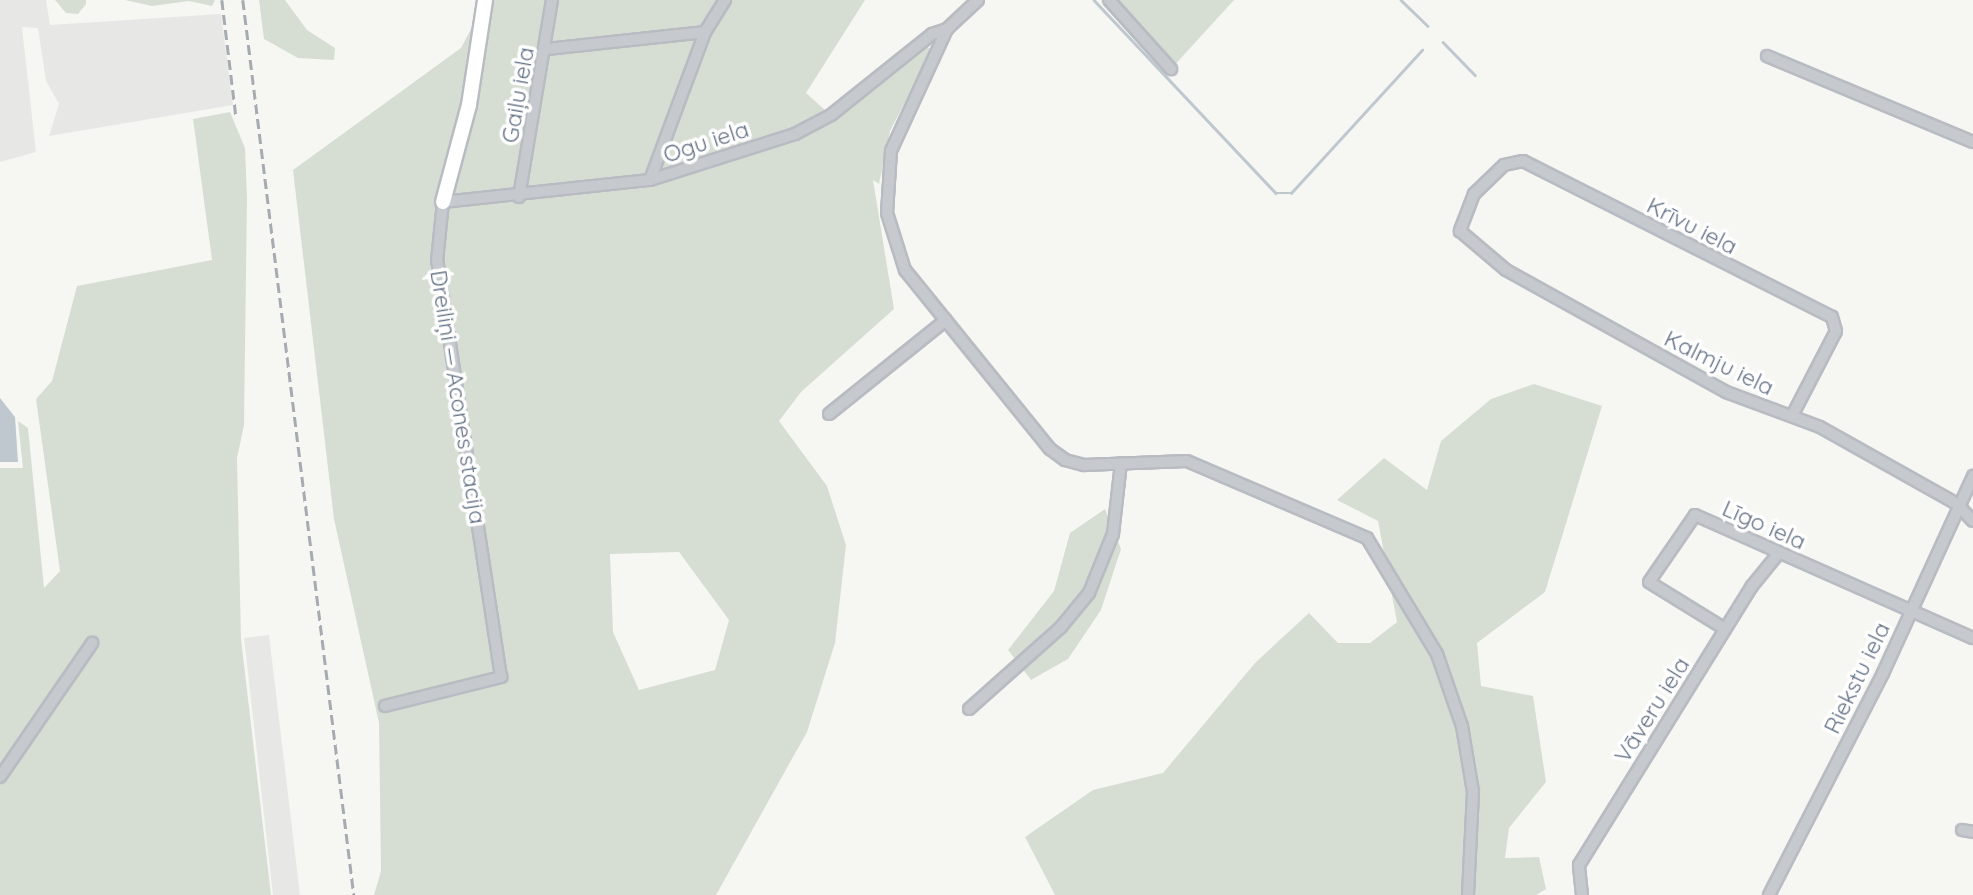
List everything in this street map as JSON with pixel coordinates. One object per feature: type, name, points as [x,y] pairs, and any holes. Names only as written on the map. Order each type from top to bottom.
[{"type":"street","name":"Dreiliņi — Acones stacija","points":[[385,706],[501,677],[437,261],[443,202],[469,105],[485,0]]},
{"type":"street","name":"Gaiļu iela","points":[[519,197],[547,49],[552,0]]},
{"type":"street","points":[[650,180],[705,32],[725,0]]},
{"type":"street","name":"Ogu iela","points":[[443,202],[519,197],[650,180],[818,123],[947,29],[978,0]]},
{"type":"street","points":[[1109,0],[1171,69]]},
{"type":"street","points":[[947,29],[891,151],[886,189],[893,241],[905,270],[1050,449],[1084,465],[1166,460],[1205,466],[1367,538],[1437,654],[1462,726],[1473,792],[1468,895]]},
{"type":"street","points":[[547,49],[705,32]]},
{"type":"street","points":[[1767,56],[1973,142]]},
{"type":"street","name":"Krīvu iela","points":[[1458,224],[1490,176],[1523,161],[1832,317],[1836,331],[1793,414]]},
{"type":"street","name":"Kalmju iela","points":[[1458,224],[1526,283],[1726,392],[1793,414],[1957,504],[1973,521]]},
{"type":"street","points":[[829,414],[946,320]]},
{"type":"street","points":[[969,709],[1090,593],[1113,534],[1121,463]]},
{"type":"street","name":"Riekstu iela","points":[[1769,895],[1909,614],[1957,504],[1973,476]]},
{"type":"street","name":"Līgo iela","points":[[1725,629],[1649,582],[1696,515],[1909,614],[1973,638]]},
{"type":"street","name":"Vāveru iela","points":[[1582,895],[1579,865],[1725,629],[1778,554]]},
{"type":"street","points":[[0,777],[92,643]]},
{"type":"shaded area","points":[[0,0],[46,0],[50,25],[221,14],[233,105],[49,136],[59,104],[46,81],[38,28],[22,27],[36,152],[0,162]]},
{"type":"shaded area","points":[[55,0],[86,0],[86,4],[78,14],[66,13]]},
{"type":"shaded area","points":[[125,0],[215,0],[212,6],[189,1],[152,6]]},
{"type":"shaded area","points":[[259,0],[285,0],[307,30],[335,48],[334,60],[298,58],[264,39]]},
{"type":"shaded area","points":[[486,0],[865,0],[806,93],[835,119],[926,46],[932,50],[890,131],[879,184],[873,180],[894,309],[801,392],[779,421],[827,486],[846,545],[835,643],[807,732],[716,895],[374,895],[381,871],[379,723],[334,519],[293,170],[461,48]],"holes":[[[679,552],[729,620],[715,670],[639,690],[613,632],[610,554]]]},
{"type":"shaded area","points":[[1109,0],[1234,0],[1171,69]]},
{"type":"shaded area","points":[[230,112],[245,148],[247,198],[244,425],[237,458],[241,639],[271,895],[0,895],[0,468],[23,468],[18,421],[28,428],[44,588],[60,571],[36,399],[52,381],[77,286],[212,260],[193,119]]},
{"type":"shaded area","points":[[1534,384],[1602,406],[1545,592],[1477,643],[1481,686],[1533,696],[1546,782],[1509,828],[1505,858],[1539,857],[1546,889],[1536,895],[1055,895],[1025,837],[1093,790],[1163,773],[1255,663],[1309,613],[1338,643],[1370,643],[1397,622],[1378,521],[1337,500],[1384,458],[1427,490],[1441,441],[1491,399]]},
{"type":"shaded area","points":[[0,398],[15,417],[18,462],[0,462]]},
{"type":"shaded area","points":[[1105,509],[1121,549],[1101,610],[1068,659],[1031,680],[1008,650],[1054,591],[1070,533]]},
{"type":"shaded area","points":[[269,635],[300,895],[273,895],[244,638]]},
{"type":"waterway","points":[[1094,0],[1276,193],[1291,193],[1422,50]]},
{"type":"waterway","points":[[1401,0],[1428,26]]},
{"type":"waterway","points":[[1443,42],[1475,75]]},
{"type":"railway","points":[[222,0],[236,116]]},
{"type":"railway","points":[[243,0],[354,895]]}]
